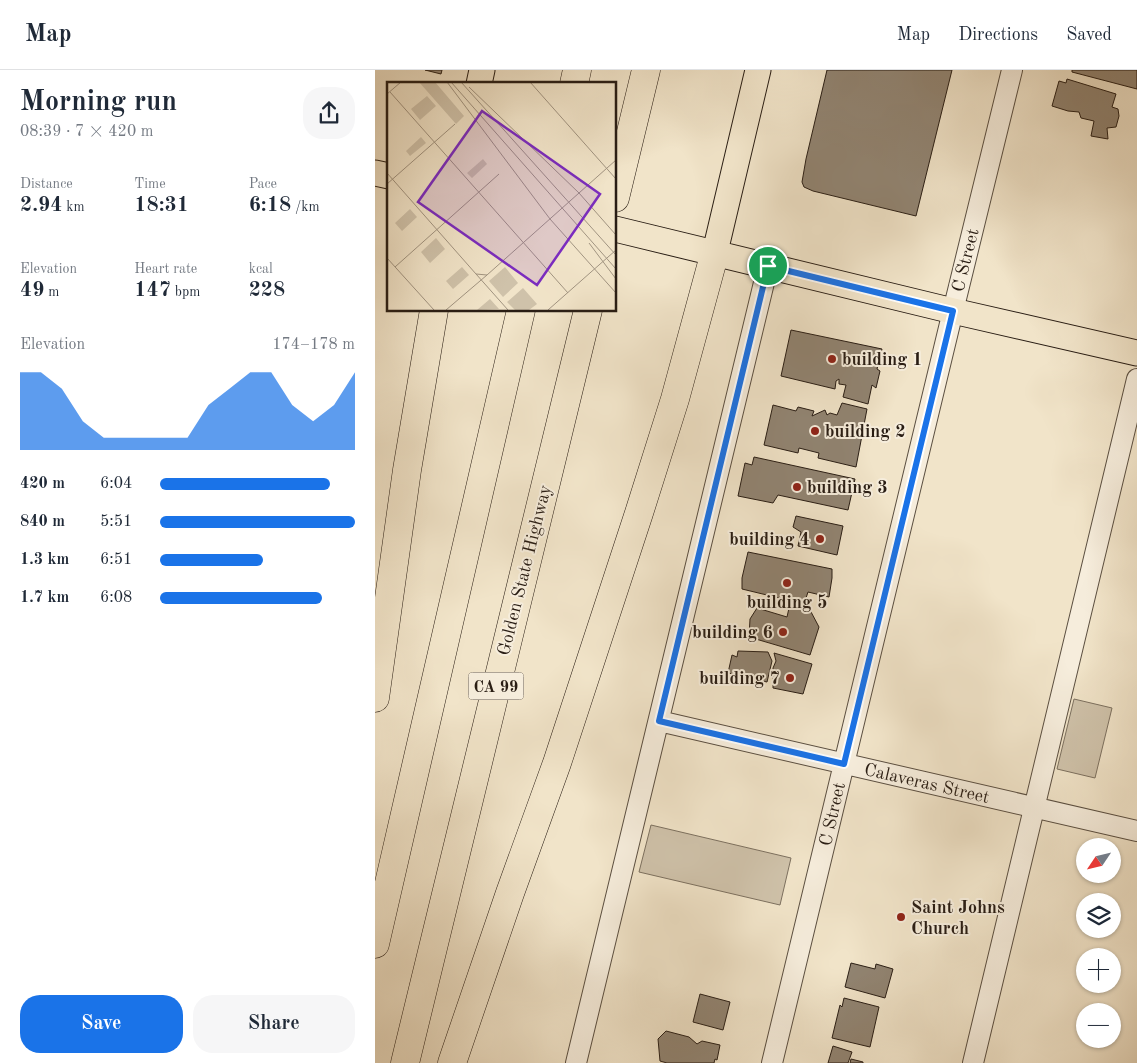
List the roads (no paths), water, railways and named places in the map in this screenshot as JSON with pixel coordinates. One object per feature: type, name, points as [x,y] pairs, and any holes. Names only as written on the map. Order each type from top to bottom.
[{"type":"highway","points":[[573,82],[577,70]]},
{"type":"highway","points":[[616,194],[646,70]]},
{"type":"highway","points":[[628,143],[653,70]]},
{"type":"highway","points":[[451,1063],[557,763],[675,399],[704,250]]},
{"type":"highway","points":[[375,698],[407,470],[434,311]]},
{"type":"highway","points":[[375,944],[521,311]]},
{"type":"highway","name":"Golden State Highway","points":[[405,1063],[588,311]]},
{"type":"main road","points":[[704,250],[758,70]]},
{"type":"main road","points":[[616,229],[953,311],[1137,352]]},
{"type":"street","name":"C Street","points":[[773,1063],[1012,70]]},
{"type":"street","points":[[576,1063],[768,266]]},
{"type":"street","points":[[973,1063],[1137,379]]},
{"type":"street","name":"Calaveras Street","points":[[659,721],[1137,831]]},
{"type":"place","name":"building 1","points":[[832,359]]},
{"type":"place","name":"building 2","points":[[815,431]]},
{"type":"place","name":"building 3","points":[[797,487]]},
{"type":"place","name":"building 4","points":[[820,539]]},
{"type":"place","name":"building 5","points":[[787,583]]},
{"type":"place","name":"building 6","points":[[783,632]]},
{"type":"place","name":"building 7","points":[[790,678]]},
{"type":"place","name":"Saint Johns Church","points":[[901,917]]}]
